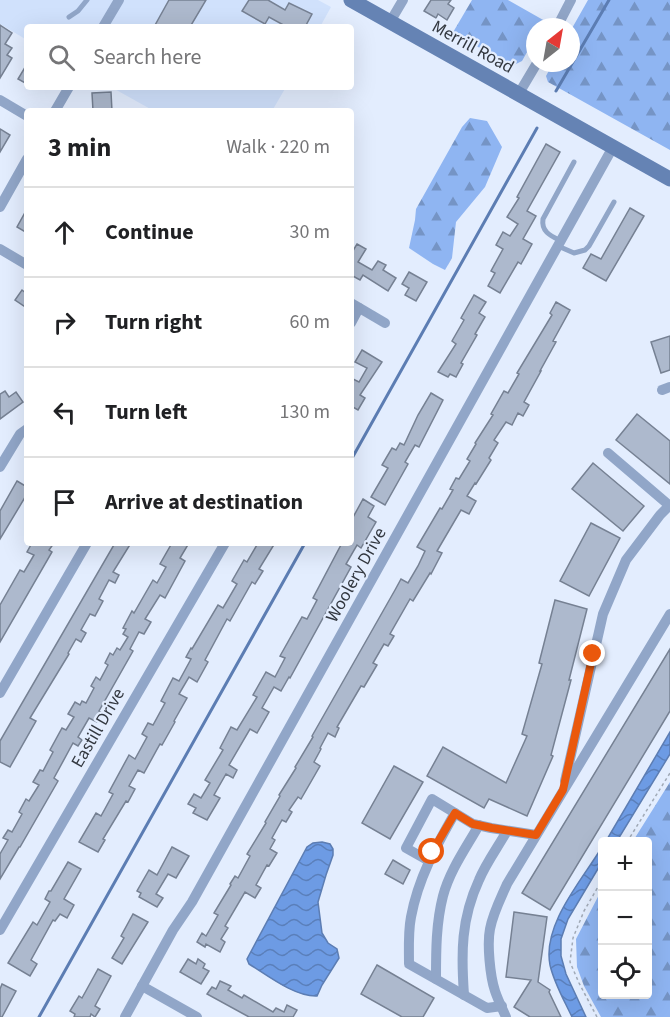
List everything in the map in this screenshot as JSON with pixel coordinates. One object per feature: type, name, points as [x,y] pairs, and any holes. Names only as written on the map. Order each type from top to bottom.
[{"type":"main road","name":"Merrill Road","points":[[351,0],[670,179]]},
{"type":"street","points":[[105,24],[119,0]]},
{"type":"street","points":[[390,22],[403,0]]},
{"type":"street","points":[[562,18],[571,0]]},
{"type":"street","points":[[518,95],[532,72]]},
{"type":"street","points":[[57,108],[67,90]]},
{"type":"street","points":[[0,100],[24,114]]},
{"type":"street","name":"Woolery Drive","points":[[125,1017],[173,930],[192,902],[613,147]]},
{"type":"street","points":[[0,207],[24,164]]},
{"type":"street","points":[[0,249],[24,263]]},
{"type":"street","points":[[355,306],[385,323]]},
{"type":"street","points":[[0,467],[24,431]]},
{"type":"street","points":[[563,790],[603,614],[626,560],[660,515],[670,506],[608,453]]},
{"type":"street","points":[[0,693],[85,546]]},
{"type":"street","name":"Eastill Drive","points":[[0,930],[223,546]]},
{"type":"street","points":[[506,1017],[494,989],[489,944],[490,928],[496,909],[507,884],[670,614]]},
{"type":"street","points":[[429,861],[406,848],[432,799],[473,824],[536,835]]},
{"type":"street","points":[[455,813],[423,874],[411,917],[409,964],[487,1008],[502,1006]]},
{"type":"street","points":[[436,980],[436,941],[443,896],[457,863],[479,825]]},
{"type":"street","points":[[464,995],[462,944],[466,917],[479,878],[507,831]]},
{"type":"street","points":[[142,986],[197,1017]]},
{"type":"lane","points":[[69,17],[78,11],[87,0]]},
{"type":"lane","points":[[574,162],[543,219],[543,229],[546,233],[574,253],[585,250],[614,202]]},
{"type":"path","points":[[630,837],[670,773]]},
{"type":"path","points":[[597,1017],[570,962],[573,938],[584,911],[598,888]]},
{"type":"shaded area","points":[[0,0],[318,0],[331,7],[322,24],[24,24],[24,38],[0,24]]},
{"type":"shaded area","points":[[116,90],[284,90],[274,108],[149,108]]},
{"type":"green space","points":[[472,0],[508,0],[540,18],[526,18],[526,54],[522,61],[514,65],[452,34]]},
{"type":"green space","points":[[588,0],[670,0],[670,150],[548,82],[546,76],[548,72],[580,72],[580,18],[578,18]]},
{"type":"green space","points":[[470,118],[487,121],[502,147],[485,187],[456,222],[452,258],[445,270],[409,248],[416,209],[462,127]]},
{"type":"green space","points":[[670,782],[670,1017],[601,1017],[584,986],[577,967],[576,939],[598,897],[598,999],[652,999],[652,837],[636,837]]},
{"type":"water","points":[[670,732],[670,754],[619,837],[608,837]]},
{"type":"water","points":[[313,843],[330,844],[333,855],[318,902],[322,933],[328,943],[337,949],[339,958],[317,996],[300,993],[282,984],[249,964],[247,959],[307,847]]},
{"type":"water","points":[[598,853],[598,869],[568,919],[561,939],[561,956],[566,974],[586,1017],[572,1017],[559,991],[550,965],[549,949],[552,934],[575,888]]},
{"type":"building","points":[[169,0],[206,0],[192,24],[156,24]]},
{"type":"building","points":[[249,0],[268,0],[285,10],[289,3],[312,14],[307,24],[282,24],[269,17],[265,24],[242,11]]},
{"type":"building","points":[[431,0],[451,0],[448,4],[454,8],[447,20],[438,14],[436,18],[424,11]]},
{"type":"building","points":[[0,25],[12,33],[5,44],[12,48],[7,55],[12,58],[0,78]]},
{"type":"building","points":[[24,69],[24,82],[18,79]]},
{"type":"building","points":[[111,92],[112,108],[93,108],[92,93]]},
{"type":"building","points":[[0,129],[10,135],[0,152]]},
{"type":"building","points":[[546,144],[560,152],[527,211],[536,216],[523,239],[532,244],[521,264],[518,262],[500,293],[488,286],[495,273],[491,271],[503,249],[496,245],[503,232],[510,236],[518,224],[507,217]]},
{"type":"building","points":[[630,208],[644,216],[606,281],[583,268],[591,254],[601,259]]},
{"type":"building","points":[[24,214],[24,231],[17,227]]},
{"type":"building","points":[[357,244],[366,249],[358,262],[372,270],[378,261],[386,265],[383,270],[396,278],[388,291],[363,275],[360,280],[354,277],[354,249]]},
{"type":"building","points":[[409,272],[427,282],[416,301],[405,295],[409,288],[402,284]]},
{"type":"building","points":[[22,290],[24,292],[24,306],[15,300]]},
{"type":"building","points":[[474,295],[486,302],[479,313],[485,317],[456,377],[450,374],[448,377],[438,372],[456,344],[452,341],[464,320],[461,318]]},
{"type":"building","points":[[556,302],[570,310],[524,402],[529,405],[523,416],[518,413],[512,425],[506,422],[494,440],[498,443],[489,458],[491,460],[467,496],[476,501],[469,514],[461,510],[437,551],[442,553],[431,574],[413,601],[410,599],[390,634],[394,636],[388,646],[384,644],[373,663],[377,665],[364,687],[361,686],[337,727],[339,728],[335,737],[328,733],[314,762],[320,766],[301,799],[298,797],[289,810],[292,812],[286,822],[282,820],[272,838],[275,840],[270,849],[277,853],[256,885],[261,888],[255,898],[245,892],[225,926],[228,928],[221,939],[225,942],[220,952],[206,944],[205,947],[197,942],[202,933],[206,936],[218,915],[214,913],[235,876],[238,878],[250,856],[247,854],[266,823],[279,795],[401,579],[408,583],[418,566],[425,551],[417,547],[453,490],[450,489],[456,478],[459,479],[470,461],[467,459],[475,443],[493,415],[491,414],[504,391],[508,393],[519,374],[517,373],[552,315],[550,313]]},
{"type":"building","points":[[670,336],[670,370],[661,373],[651,342]]},
{"type":"building","points":[[362,350],[382,362],[360,395],[365,398],[358,410],[354,408],[354,380],[359,382],[367,368],[355,362]]},
{"type":"building","points":[[5,391],[9,397],[16,392],[23,402],[0,419],[0,394]]},
{"type":"building","points":[[431,393],[443,400],[419,447],[415,445],[405,462],[408,464],[385,505],[371,497],[388,468],[382,465],[392,448],[396,450],[400,443],[404,445]]},
{"type":"building","points":[[637,414],[670,441],[670,484],[616,440]]},
{"type":"building","points":[[593,463],[644,506],[623,531],[572,489]]},
{"type":"building","points":[[17,481],[24,485],[24,499],[0,539],[0,511]]},
{"type":"building","points":[[363,499],[374,506],[368,517],[376,522],[361,548],[357,545],[346,564],[351,567],[290,678],[281,691],[274,687],[262,708],[269,712],[257,733],[250,729],[229,765],[237,770],[233,778],[226,774],[214,795],[220,798],[207,820],[193,813],[196,808],[188,804],[194,794],[201,798],[210,783],[205,780],[223,750],[220,748],[231,727],[237,730],[257,697],[253,695],[266,672],[275,677],[285,658],[280,656],[302,617],[307,619],[317,600],[313,598],[340,546],[354,546],[354,516]]},
{"type":"building","points":[[591,523],[620,538],[589,596],[560,581]]},
{"type":"building","points":[[30,546],[52,546],[49,550],[52,552],[0,642],[0,605],[20,570],[24,572],[34,555],[27,552]]},
{"type":"building","points":[[113,546],[129,546],[113,572],[119,575],[115,583],[109,580],[99,599],[103,601],[95,616],[90,614],[81,630],[86,633],[81,642],[76,639],[30,718],[36,721],[10,767],[0,762],[0,741]]},
{"type":"building","points":[[170,546],[187,546],[180,558],[185,561],[165,598],[160,595],[145,619],[151,622],[144,634],[139,632],[130,649],[133,651],[99,711],[102,713],[97,722],[89,718],[78,737],[82,740],[78,746],[73,743],[54,778],[58,781],[0,879],[0,854],[8,840],[3,838],[8,830],[12,832],[22,814],[19,812],[26,799],[29,801],[39,785],[33,782],[40,770],[43,771],[53,752],[50,750],[62,728],[66,730],[74,717],[68,714],[75,702],[80,705],[82,701],[86,703],[94,688],[91,686],[96,677],[100,680],[108,665],[105,663],[110,653],[113,655],[117,648],[120,650],[128,637],[123,634],[126,629],[123,628],[153,580],[157,583],[166,567],[160,564]]},
{"type":"building","points":[[256,546],[273,546],[259,569],[263,571],[255,584],[252,582],[230,621],[227,619],[205,660],[208,662],[197,682],[189,677],[179,694],[187,698],[175,722],[144,773],[138,770],[129,786],[135,789],[103,839],[105,840],[98,852],[79,842],[96,813],[101,816],[113,794],[109,792],[129,755],[135,759],[147,737],[142,734],[148,723],[153,725],[165,703],[161,701],[173,678],[179,681],[191,659],[186,657],[191,648],[218,605],[223,608],[237,584],[232,581],[244,560],[247,562]]},
{"type":"building","points":[[555,600],[587,609],[551,755],[553,756],[527,816],[489,799],[484,808],[427,776],[443,747],[506,783],[527,736],[522,734],[542,664],[539,663]]},
{"type":"building","points":[[670,649],[670,711],[550,910],[522,893]]},
{"type":"building","points":[[394,766],[423,782],[390,839],[362,823]]},
{"type":"building","points":[[172,847],[189,856],[176,878],[168,874],[156,894],[163,898],[157,907],[139,897],[141,893],[137,891],[149,870],[157,875]]},
{"type":"building","points":[[393,860],[410,870],[403,884],[385,874]]},
{"type":"building","points":[[68,862],[81,869],[64,899],[74,905],[67,918],[60,914],[55,921],[53,920],[31,960],[37,964],[30,976],[8,963],[33,922],[37,925],[50,902],[45,899]]},
{"type":"building","points":[[514,912],[547,917],[538,982],[550,990],[561,1017],[530,1017],[514,1007],[531,980],[506,977]]},
{"type":"building","points":[[133,914],[148,922],[122,964],[112,958],[124,938],[121,936]]},
{"type":"building","points":[[188,959],[196,964],[198,959],[205,964],[203,968],[209,971],[201,984],[180,972]]},
{"type":"building","points":[[377,965],[434,998],[423,1017],[402,1017],[361,994]]},
{"type":"building","points":[[98,969],[111,976],[95,1006],[100,1009],[95,1017],[91,1014],[90,1017],[74,1017],[75,1014],[70,1011],[79,996],[82,998]]},
{"type":"building","points":[[220,981],[231,986],[228,990],[242,998],[244,995],[273,1012],[276,1008],[284,1012],[287,1005],[297,1010],[293,1017],[249,1017],[207,994],[212,987],[216,989]]},
{"type":"building","points":[[2,984],[16,991],[0,1017],[0,989]]},
{"type":"waterway","points":[[556,91],[609,0]]},
{"type":"waterway","points":[[354,455],[537,128]]},
{"type":"waterway","points":[[39,1017],[303,546]]},
{"type":"route","points":[[432,852],[455,813],[473,824],[536,835],[563,790],[593,654]]}]
